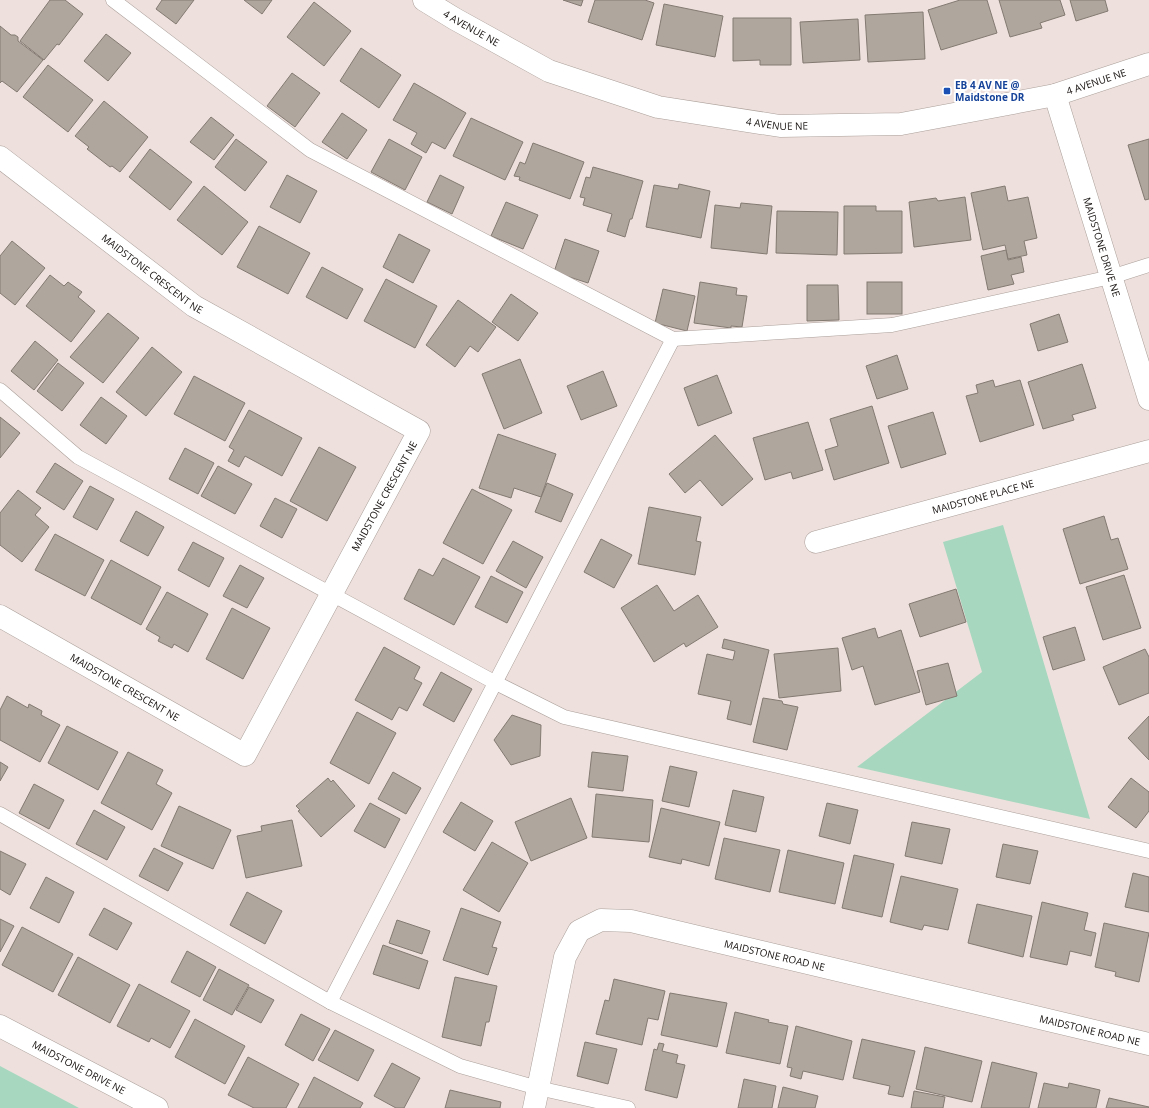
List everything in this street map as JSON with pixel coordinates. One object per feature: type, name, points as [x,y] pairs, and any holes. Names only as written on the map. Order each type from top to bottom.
[{"type":"street","name":"4 AVENUE NE","points":[[424,0],[454,19],[549,71],[658,107],[780,126],[902,124],[1055,95],[1149,64]]},
{"type":"street","name":"MAIDSTONE DRIVE NE","points":[[1055,95],[1149,399]]},
{"type":"street","name":"MAIDSTONE CRESCENT NE","points":[[0,156],[194,306],[419,431],[245,755],[0,616]]},
{"type":"street","name":"MAIDSTONE PLACE NE","points":[[816,542],[1149,451]]},
{"type":"street","name":"MAIDSTONE ROAD NE","points":[[536,1098],[565,957],[579,931],[602,920],[631,921],[1149,1044]]},
{"type":"street","name":"MAIDSTONE DRIVE NE","points":[[0,1026],[157,1108]]},
{"type":"lane","points":[[113,0],[310,150],[673,339],[892,325],[1111,277],[1149,265]]},
{"type":"lane","points":[[330,1002],[673,339]]},
{"type":"lane","points":[[0,390],[78,457],[331,594],[564,717],[1149,851]]},
{"type":"lane","points":[[0,814],[330,1002],[460,1066],[536,1098],[628,1108]]},
{"type":"green space","points":[[1003,525],[1090,819],[857,767],[982,672],[943,542]]},
{"type":"green space","points":[[0,1066],[79,1108],[0,1108]]},
{"type":"building","points":[[50,0],[65,0],[83,14],[59,45],[57,44],[44,60],[20,41]]},
{"type":"building","points":[[162,0],[194,0],[176,24],[156,9]]},
{"type":"building","points":[[244,0],[272,0],[262,14]]},
{"type":"building","points":[[563,0],[583,0],[581,6]]},
{"type":"building","points":[[595,0],[645,0],[654,3],[642,40],[588,22]]},
{"type":"building","points":[[960,0],[987,0],[997,33],[941,50],[928,10]]},
{"type":"building","points":[[999,0],[1060,0],[1065,15],[1040,23],[1042,28],[1010,37]]},
{"type":"building","points":[[1070,0],[1105,0],[1108,11],[1076,21]]},
{"type":"building","points":[[314,2],[351,31],[324,66],[287,37]]},
{"type":"building","points":[[664,4],[723,16],[715,57],[656,45]]},
{"type":"building","points":[[923,12],[925,59],[868,62],[865,15]]},
{"type":"building","points":[[733,18],[791,18],[791,65],[760,65],[760,60],[733,61]]},
{"type":"building","points":[[858,19],[860,60],[803,63],[800,22]]},
{"type":"building","points":[[0,26],[11,35],[18,37],[18,41],[43,60],[17,92],[2,81],[0,83]]},
{"type":"building","points":[[106,34],[131,53],[108,81],[84,61]]},
{"type":"building","points":[[361,48],[401,75],[379,108],[340,81]]},
{"type":"building","points":[[48,65],[93,100],[68,132],[23,97]]},
{"type":"building","points":[[292,73],[320,93],[295,127],[267,106]]},
{"type":"building","points":[[414,83],[466,113],[445,149],[432,142],[426,153],[411,144],[417,133],[393,120]]},
{"type":"building","points":[[104,101],[148,137],[120,172],[112,166],[110,167],[87,149],[89,147],[75,136]]},
{"type":"building","points":[[342,113],[367,130],[347,159],[322,142]]},
{"type":"building","points":[[211,117],[234,135],[214,160],[190,142]]},
{"type":"building","points":[[471,118],[523,142],[505,180],[453,156]]},
{"type":"building","points":[[236,139],[267,162],[245,191],[215,167]]},
{"type":"building","points":[[389,139],[422,157],[405,190],[371,172]]},
{"type":"building","points":[[1149,139],[1149,199],[1145,200],[1128,145]]},
{"type":"building","points":[[533,143],[584,162],[570,199],[519,180],[520,177],[514,176],[520,162],[525,164]]},
{"type":"building","points":[[150,149],[192,182],[170,210],[129,177]]},
{"type":"building","points":[[593,167],[643,181],[625,237],[607,231],[612,214],[583,205],[585,198],[580,197],[586,177],[590,178]]},
{"type":"building","points":[[287,175],[317,191],[300,223],[270,207]]},
{"type":"building","points":[[440,175],[464,187],[452,214],[427,202]]},
{"type":"building","points":[[679,184],[710,191],[701,238],[646,227],[654,185],[678,189]]},
{"type":"building","points":[[204,186],[248,222],[222,255],[177,220]]},
{"type":"building","points":[[1005,186],[1008,201],[1028,197],[1037,238],[1024,241],[1027,255],[1008,259],[1005,245],[983,250],[971,193]]},
{"type":"building","points":[[965,197],[971,240],[914,247],[909,202],[936,198],[938,201]]},
{"type":"building","points":[[506,202],[538,215],[523,249],[491,236]]},
{"type":"building","points":[[741,203],[772,206],[767,254],[711,248],[715,205],[740,208]]},
{"type":"building","points":[[844,206],[876,206],[876,211],[902,211],[902,253],[844,254]]},
{"type":"building","points":[[777,211],[838,212],[837,255],[776,253]]},
{"type":"building","points":[[259,226],[310,253],[288,294],[237,267]]},
{"type":"building","points":[[399,234],[430,250],[413,283],[383,267]]},
{"type":"building","points":[[565,239],[599,251],[588,283],[554,272]]},
{"type":"building","points":[[12,241],[45,268],[15,305],[0,293],[0,256]]},
{"type":"building","points":[[1006,250],[1008,260],[1021,257],[1024,272],[1011,275],[1014,284],[988,290],[981,256]]},
{"type":"building","points":[[322,267],[363,289],[347,319],[306,297]]},
{"type":"building","points":[[50,275],[64,286],[68,282],[82,292],[78,297],[95,311],[71,342],[26,306]]},
{"type":"building","points":[[386,279],[437,306],[415,348],[364,321]]},
{"type":"building","points":[[700,282],[737,288],[736,295],[747,296],[742,327],[731,326],[731,328],[694,323]]},
{"type":"building","points":[[867,282],[902,282],[902,314],[867,314]]},
{"type":"building","points":[[807,285],[838,285],[839,320],[807,321]]},
{"type":"building","points":[[663,289],[695,296],[687,331],[655,323]]},
{"type":"building","points":[[511,294],[538,313],[518,341],[492,322]]},
{"type":"building","points":[[458,300],[496,327],[478,352],[470,346],[455,367],[426,345]]},
{"type":"building","points":[[108,313],[139,338],[103,383],[70,357]]},
{"type":"building","points":[[1059,314],[1068,342],[1038,351],[1030,324]]},
{"type":"building","points":[[35,341],[58,360],[34,390],[11,371]]},
{"type":"building","points":[[152,347],[182,372],[146,416],[116,392]]},
{"type":"building","points":[[897,355],[908,389],[877,399],[866,366]]},
{"type":"building","points":[[520,359],[542,413],[504,429],[482,374]]},
{"type":"building","points":[[58,363],[84,383],[62,411],[37,391]]},
{"type":"building","points":[[1082,364],[1096,408],[1072,415],[1074,420],[1043,429],[1028,382]]},
{"type":"building","points":[[603,371],[617,406],[581,420],[567,386]]},
{"type":"building","points":[[717,375],[732,413],[698,426],[684,388]]},
{"type":"building","points":[[194,376],[245,403],[225,441],[174,414]]},
{"type":"building","points":[[993,380],[995,387],[1020,380],[1034,425],[980,442],[966,396],[978,393],[976,385]]},
{"type":"building","points":[[101,397],[127,416],[106,444],[80,425]]},
{"type":"building","points":[[872,406],[889,463],[834,480],[825,450],[838,446],[830,419]]},
{"type":"building","points":[[249,410],[302,438],[282,476],[245,456],[239,467],[228,461],[234,450],[229,447]]},
{"type":"building","points":[[933,412],[946,454],[901,468],[888,426]]},
{"type":"building","points":[[0,417],[20,433],[0,458]]},
{"type":"building","points":[[808,422],[823,470],[793,479],[791,472],[765,480],[753,438]]},
{"type":"building","points":[[498,434],[556,454],[541,497],[514,488],[511,498],[479,488]]},
{"type":"building","points":[[715,435],[753,479],[722,506],[700,480],[685,493],[669,474]]},
{"type":"building","points":[[319,447],[356,467],[327,521],[290,501]]},
{"type":"building","points":[[185,448],[214,463],[198,494],[169,479]]},
{"type":"building","points":[[55,463],[83,481],[64,510],[36,492]]},
{"type":"building","points":[[218,466],[252,484],[235,514],[201,496]]},
{"type":"building","points":[[547,483],[573,494],[561,522],[535,512]]},
{"type":"building","points":[[90,486],[114,499],[97,530],[73,517]]},
{"type":"building","points":[[472,489],[512,510],[483,564],[443,543]]},
{"type":"building","points":[[18,490],[41,508],[35,515],[49,527],[22,562],[0,545],[0,513]]},
{"type":"building","points":[[275,498],[297,509],[282,538],[260,526]]},
{"type":"building","points":[[649,507],[701,517],[696,541],[701,542],[695,575],[638,564]]},
{"type":"building","points":[[136,511],[164,527],[148,556],[120,541]]},
{"type":"building","points":[[1104,516],[1111,540],[1118,538],[1128,569],[1080,584],[1063,529]]},
{"type":"building","points":[[55,534],[104,560],[85,596],[35,570]]},
{"type":"building","points":[[601,539],[632,555],[614,588],[584,572]]},
{"type":"building","points":[[513,541],[543,557],[526,588],[496,571]]},
{"type":"building","points":[[193,542],[224,558],[209,587],[178,570]]},
{"type":"building","points":[[443,558],[480,577],[454,625],[404,599],[419,569],[433,576]]},
{"type":"building","points":[[111,560],[161,587],[141,625],[91,598]]},
{"type":"building","points":[[240,565],[264,578],[247,608],[223,596]]},
{"type":"building","points":[[1124,575],[1141,628],[1103,640],[1086,587]]},
{"type":"building","points":[[491,576],[523,592],[507,623],[475,607]]},
{"type":"building","points":[[657,585],[674,611],[698,595],[718,627],[686,647],[684,643],[654,662],[621,608]]},
{"type":"building","points":[[956,589],[966,622],[920,637],[909,604]]},
{"type":"building","points":[[167,592],[208,614],[188,652],[174,644],[172,648],[158,641],[160,637],[146,629]]},
{"type":"building","points":[[232,608],[270,628],[243,679],[206,659]]},
{"type":"building","points":[[1075,627],[1085,660],[1053,670],[1043,637]]},
{"type":"building","points":[[875,628],[878,638],[901,630],[920,692],[875,705],[863,666],[852,670],[842,638]]},
{"type":"building","points":[[724,639],[769,650],[751,725],[727,719],[731,701],[698,694],[707,654],[733,660],[735,651],[722,648]]},
{"type":"building","points":[[384,647],[420,667],[414,679],[422,683],[407,711],[399,707],[392,720],[355,700]]},
{"type":"building","points":[[838,648],[841,691],[779,698],[774,654]]},
{"type":"building","points":[[1145,649],[1149,657],[1149,693],[1119,705],[1103,667]]},
{"type":"building","points":[[948,663],[957,696],[926,705],[917,671]]},
{"type":"building","points":[[441,672],[472,689],[454,722],[423,705]]},
{"type":"building","points":[[7,696],[28,708],[29,704],[42,711],[41,715],[60,725],[40,762],[0,740],[0,710]]},
{"type":"building","points":[[763,698],[782,701],[783,704],[798,707],[787,750],[753,742]]},
{"type":"building","points":[[357,712],[396,733],[369,784],[330,763]]},
{"type":"building","points":[[512,715],[541,725],[540,756],[511,765],[494,740]]},
{"type":"building","points":[[1149,716],[1149,760],[1128,738]]},
{"type":"building","points":[[67,726],[118,752],[98,790],[48,763]]},
{"type":"building","points":[[128,752],[163,770],[156,784],[172,793],[152,830],[101,803]]},
{"type":"building","points":[[592,752],[628,756],[623,791],[588,787]]},
{"type":"building","points":[[0,762],[8,767],[0,781]]},
{"type":"building","points":[[670,766],[697,772],[689,807],[662,801]]},
{"type":"building","points":[[393,772],[421,788],[406,814],[378,799]]},
{"type":"building","points":[[328,778],[331,782],[333,780],[355,806],[321,837],[298,811],[300,810],[296,806]]},
{"type":"building","points":[[1131,778],[1149,792],[1149,811],[1136,828],[1108,807]]},
{"type":"building","points":[[34,784],[64,800],[49,829],[19,813]]},
{"type":"building","points":[[733,790],[764,797],[756,832],[725,825]]},
{"type":"building","points":[[596,794],[653,800],[649,842],[592,837]]},
{"type":"building","points":[[571,798],[587,838],[531,861],[515,822]]},
{"type":"building","points":[[461,802],[493,821],[475,851],[443,832]]},
{"type":"building","points":[[370,803],[400,819],[385,848],[354,831]]},
{"type":"building","points":[[827,803],[858,810],[850,844],[819,836]]},
{"type":"building","points":[[179,806],[231,830],[213,869],[161,846]]},
{"type":"building","points":[[661,808],[720,822],[709,866],[682,859],[681,864],[649,857]]},
{"type":"building","points":[[94,810],[125,827],[107,860],[76,844]]},
{"type":"building","points":[[292,820],[302,866],[246,878],[237,836],[262,831],[261,826]]},
{"type":"building","points":[[912,822],[950,829],[942,864],[905,856]]},
{"type":"building","points":[[724,838],[780,850],[770,892],[715,879]]},
{"type":"building","points":[[492,842],[528,863],[499,912],[463,890]]},
{"type":"building","points":[[1003,844],[1038,851],[1030,884],[996,877]]},
{"type":"building","points":[[154,848],[183,863],[168,891],[139,876]]},
{"type":"building","points":[[788,850],[844,863],[835,904],[779,892]]},
{"type":"building","points":[[0,851],[26,864],[10,895],[0,889]]},
{"type":"building","points":[[854,855],[894,864],[882,917],[842,908]]},
{"type":"building","points":[[1133,873],[1149,877],[1149,912],[1125,907]]},
{"type":"building","points":[[901,876],[958,889],[948,930],[924,925],[922,930],[890,922]]},
{"type":"building","points":[[46,877],[74,892],[59,923],[30,908]]},
{"type":"building","points":[[247,892],[282,911],[265,944],[230,925]]},
{"type":"building","points":[[1042,902],[1088,913],[1084,930],[1096,933],[1091,956],[1070,951],[1067,965],[1030,957]]},
{"type":"building","points":[[977,904],[1032,916],[1023,957],[968,943]]},
{"type":"building","points":[[104,908],[132,923],[117,950],[89,935]]},
{"type":"building","points":[[461,908],[501,922],[492,947],[497,948],[488,975],[443,960]]},
{"type":"building","points":[[0,919],[14,926],[0,952]]},
{"type":"building","points":[[397,920],[430,931],[422,954],[389,943]]},
{"type":"building","points":[[1104,923],[1149,933],[1139,982],[1115,976],[1116,972],[1095,967]]},
{"type":"building","points":[[22,927],[73,954],[53,992],[2,965]]},
{"type":"building","points":[[383,945],[428,961],[419,989],[373,974]]},
{"type":"building","points":[[187,951],[216,967],[200,997],[171,982]]},
{"type":"building","points":[[78,957],[130,985],[110,1023],[58,995]]},
{"type":"building","points":[[219,969],[249,985],[232,1015],[203,1000]]},
{"type":"building","points":[[455,977],[497,986],[489,1022],[486,1022],[481,1046],[442,1037]]},
{"type":"building","points":[[614,979],[665,991],[658,1020],[648,1018],[642,1045],[596,1034],[605,1000],[609,1001]]},
{"type":"building","points":[[139,984],[190,1011],[170,1048],[151,1038],[149,1042],[117,1026]]},
{"type":"building","points":[[249,987],[274,1000],[261,1023],[236,1010]]},
{"type":"building","points":[[670,993],[727,1003],[717,1047],[661,1035]]},
{"type":"building","points":[[735,1012],[769,1020],[768,1022],[788,1026],[780,1064],[726,1053]]},
{"type":"building","points":[[301,1014],[330,1029],[313,1061],[285,1045]]},
{"type":"building","points":[[195,1019],[245,1046],[225,1084],[175,1057]]},
{"type":"building","points":[[796,1026],[852,1041],[843,1080],[803,1071],[801,1079],[790,1076],[792,1068],[787,1067]]},
{"type":"building","points":[[335,1030],[374,1050],[358,1081],[318,1060]]},
{"type":"building","points":[[862,1039],[915,1051],[903,1097],[888,1094],[890,1086],[853,1078]]},
{"type":"building","points":[[585,1042],[617,1049],[608,1084],[577,1076]]},
{"type":"building","points":[[659,1043],[664,1044],[662,1051],[678,1055],[676,1063],[685,1065],[677,1098],[645,1090],[654,1049],[657,1050]]},
{"type":"building","points":[[925,1047],[982,1061],[972,1102],[916,1089]]},
{"type":"building","points":[[248,1057],[299,1084],[286,1108],[254,1108],[228,1095]]},
{"type":"building","points":[[992,1062],[1037,1073],[1029,1108],[981,1108]]},
{"type":"building","points":[[392,1063],[420,1078],[404,1108],[396,1108],[374,1096]]},
{"type":"building","points":[[314,1077],[363,1103],[360,1108],[298,1108]]},
{"type":"building","points":[[744,1079],[776,1086],[772,1108],[738,1108]]},
{"type":"building","points":[[1044,1083],[1068,1088],[1069,1083],[1100,1090],[1096,1108],[1038,1108]]},
{"type":"building","points":[[783,1087],[818,1096],[815,1108],[778,1108]]},
{"type":"building","points":[[450,1090],[501,1102],[500,1108],[445,1108]]},
{"type":"building","points":[[914,1091],[945,1097],[943,1108],[911,1108]]},
{"type":"building","points":[[1109,1098],[1149,1107],[1149,1108],[1106,1108]]},
{"type":"place","name":"EB 4 AV NE @ Maidstone DR","points":[[947,91]]}]
